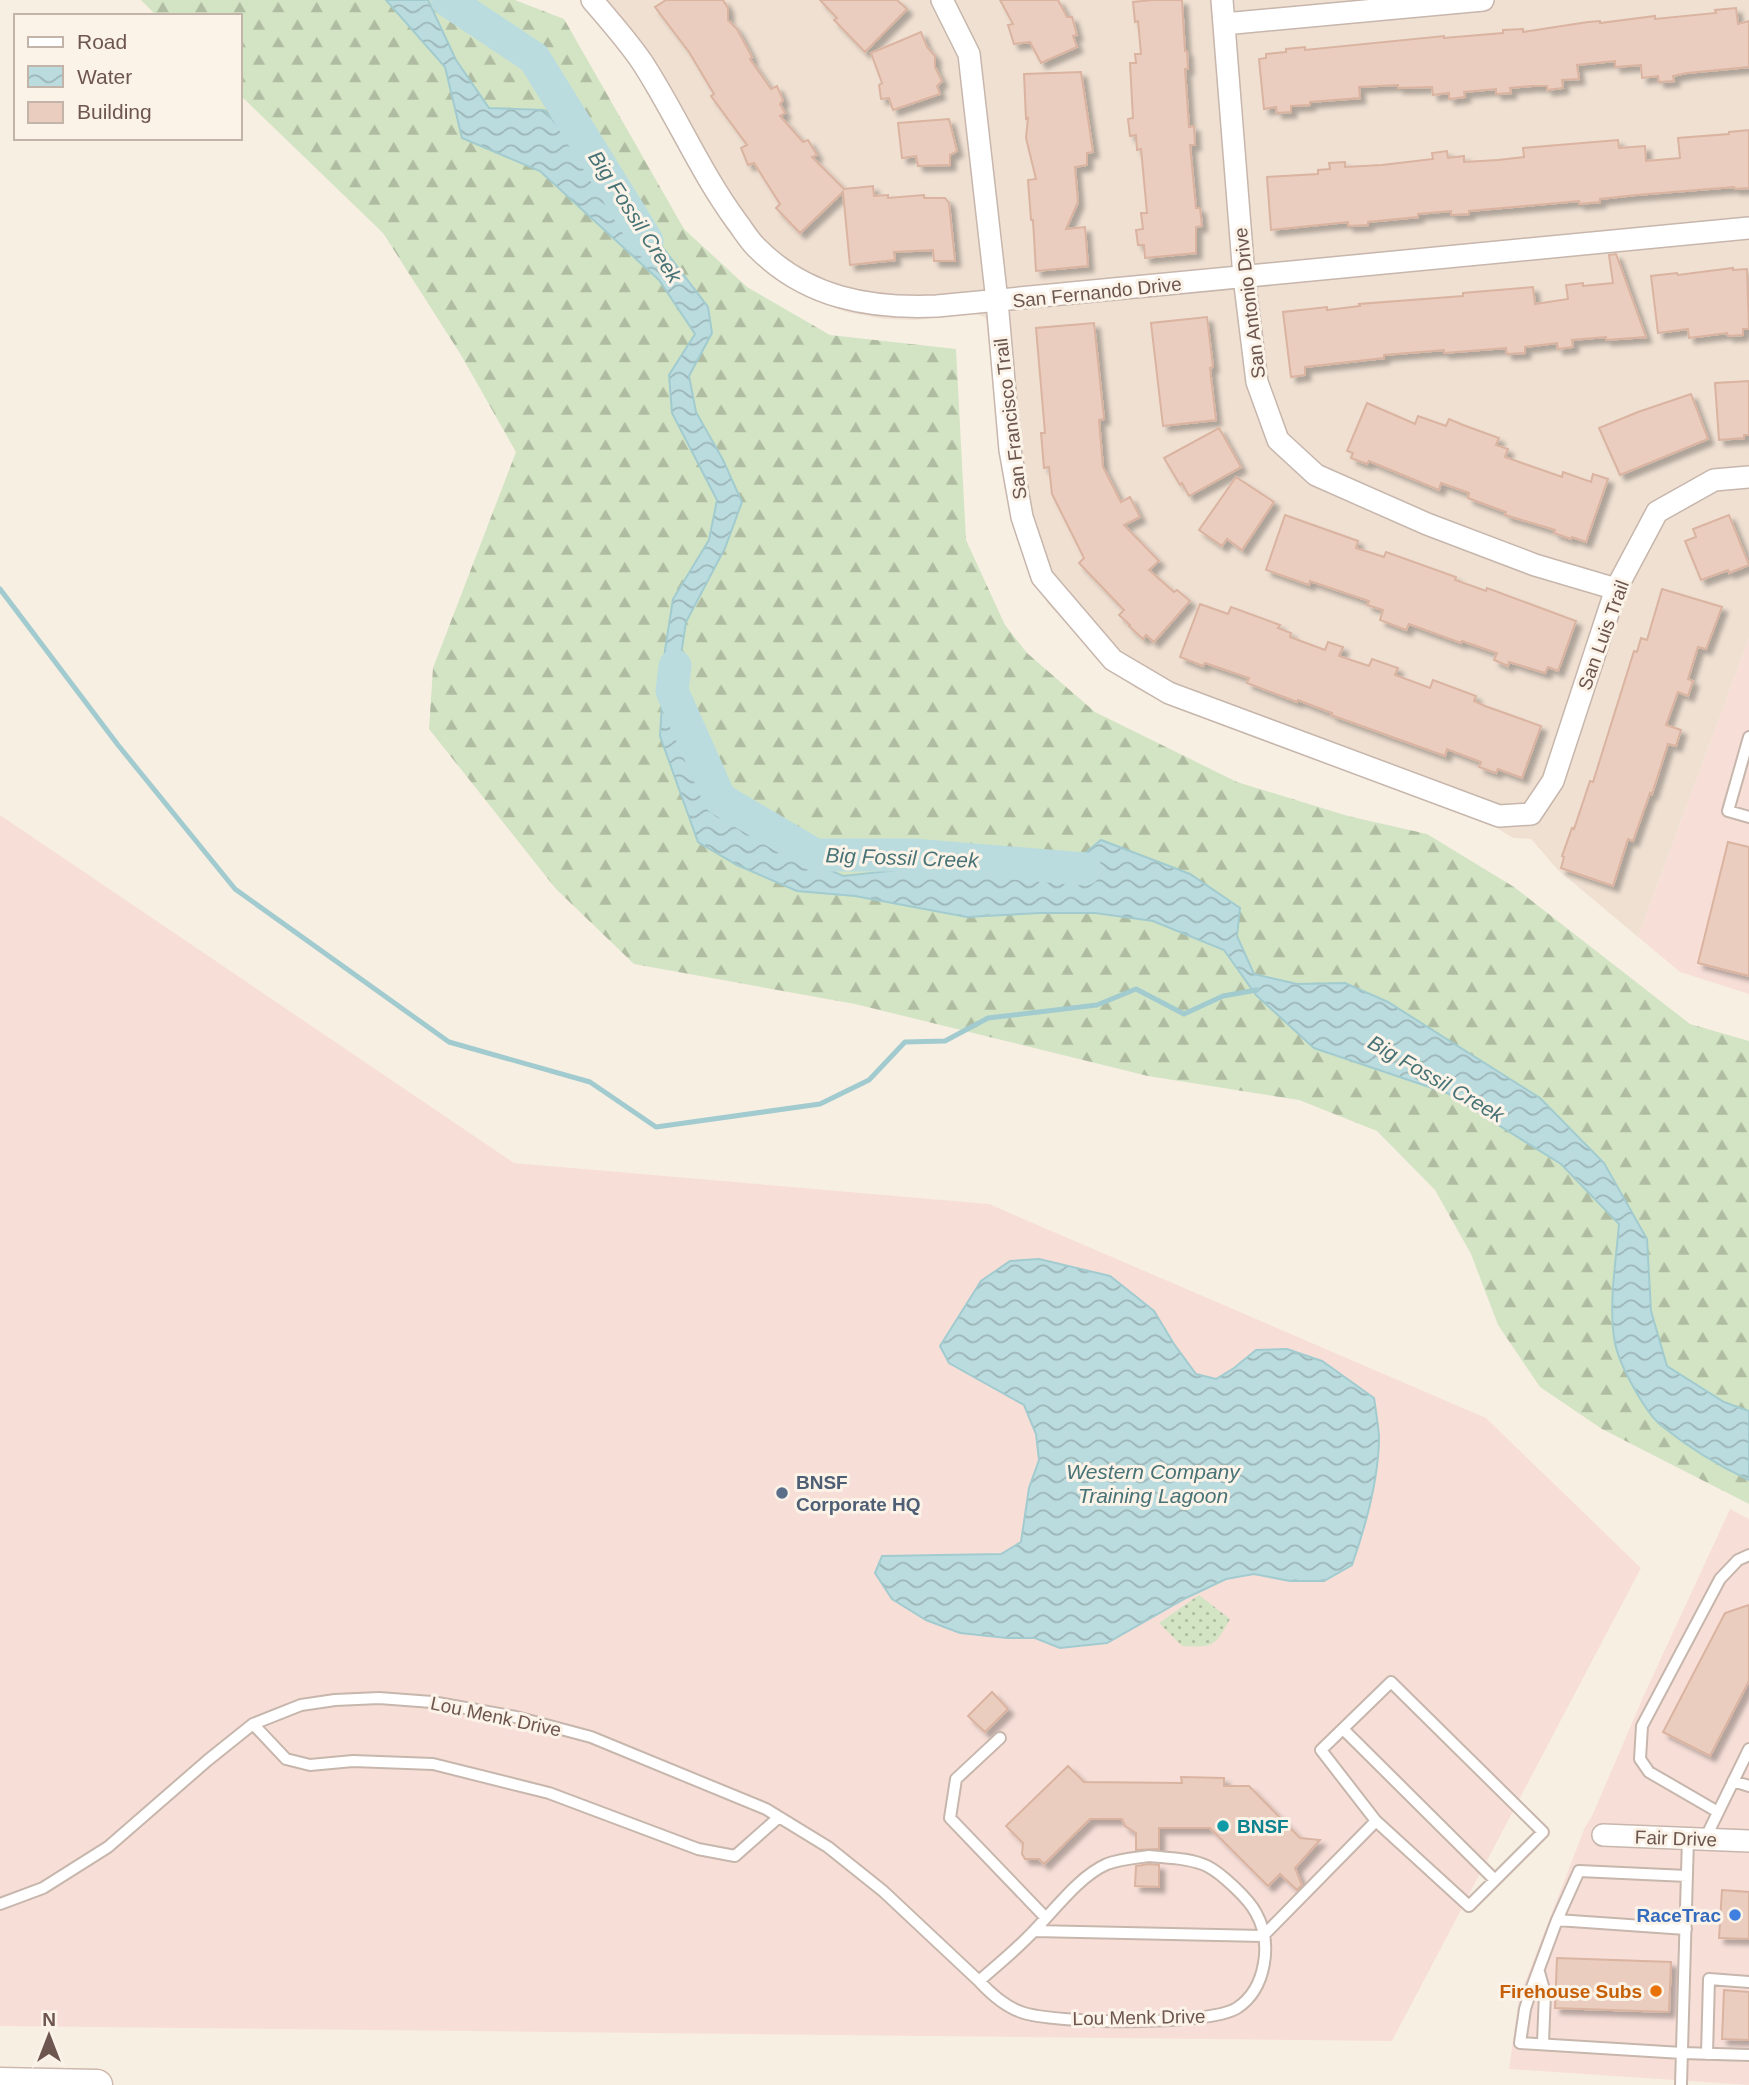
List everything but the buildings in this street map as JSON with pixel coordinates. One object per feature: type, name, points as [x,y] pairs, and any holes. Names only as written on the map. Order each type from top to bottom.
[{"type":"main road","points":[[0,2083],[97,2085]]},
{"type":"street","name":"San Fernando Drive","points":[[592,0],[641,61],[720,198],[756,247],[793,276],[854,302],[901,308],[998,301],[1749,228]]},
{"type":"street","name":"San Francisco Trail","points":[[942,0],[969,54],[998,301],[1010,450],[1022,517],[1042,578],[1113,660],[1169,693],[1499,816],[1531,814]]},
{"type":"street","name":"San Antonio Drive","points":[[1222,0],[1244,277],[1257,382],[1278,440],[1316,475],[1427,524],[1535,565],[1616,589]]},
{"type":"street","points":[[1224,24],[1483,0]]},
{"type":"street","name":"San Luis Trail","points":[[1531,814],[1553,781],[1616,589],[1657,512],[1714,480],[1749,477]]},
{"type":"street","name":"Fair Drive","points":[[1603,1835],[1749,1841]]},
{"type":"lane","points":[[1749,737],[1728,811],[1749,817]]},
{"type":"lane","points":[[1718,1812],[1649,1772],[1640,1759],[1642,1727],[1720,1579],[1738,1560],[1749,1555]]},
{"type":"lane","points":[[1391,1682],[1543,1832],[1468,1906],[1376,1821],[1321,1750],[1391,1682]]},
{"type":"lane","name":"Lou Menk Drive","points":[[0,1904],[43,1888],[108,1847],[253,1724],[301,1705],[379,1698],[432,1702],[516,1717],[591,1737],[765,1809],[828,1847],[883,1891],[995,1998],[1020,2012],[1039,2017],[1091,2020],[1155,2020],[1222,2015],[1236,2009],[1258,1986],[1265,1959],[1264,1936],[1255,1911],[1226,1879],[1206,1866],[1149,1856],[1120,1860],[1105,1865],[1092,1874],[979,1981]]},
{"type":"lane","points":[[253,1724],[286,1759],[310,1765],[353,1760],[433,1764],[549,1793],[698,1849],[735,1856],[779,1817]]},
{"type":"lane","points":[[1343,1729],[1495,1880]]},
{"type":"lane","points":[[1000,1738],[956,1779],[950,1818],[1046,1918]]},
{"type":"lane","points":[[1681,2085],[1687,1876],[1697,1839],[1718,1812],[1749,1749]]},
{"type":"lane","points":[[1733,1780],[1749,1786]]},
{"type":"lane","points":[[1034,1931],[1264,1936],[1376,1821]]},
{"type":"lane","points":[[1687,1876],[1579,1871],[1557,1920],[1525,2010],[1520,2043],[1749,2055]]},
{"type":"lane","points":[[1557,1920],[1686,1929]]},
{"type":"lane","points":[[1539,1972],[1545,1993],[1543,2043]]},
{"type":"lane","points":[[1707,2054],[1709,1979],[1749,1982]]},
{"type":"shaded area","points":[[579,0],[1749,0],[1749,638],[1638,937],[1558,870],[1531,839],[1513,838],[1495,827],[1175,708],[1135,688],[1106,665],[1048,604],[1031,573],[1014,530],[1004,485],[986,318],[976,314],[916,320],[884,319],[846,312],[817,301],[781,280],[756,261],[726,228],[699,186],[620,45]]},
{"type":"shaded area","points":[[1749,638],[1749,994],[1680,972],[1638,937]]},
{"type":"shaded area","name":"BNSF Corporate HQ","points":[[0,815],[514,1163],[989,1204],[1486,1418],[1641,1568],[1392,2041],[0,2026]]},
{"type":"shaded area","points":[[1730,1509],[1749,1519],[1749,2085],[1509,2069],[1519,1998],[1585,1827]]},
{"type":"green space","points":[[141,0],[515,0],[564,19],[684,229],[747,287],[830,335],[956,349],[966,540],[1005,625],[1027,653],[1095,712],[1237,782],[1348,816],[1427,834],[1514,887],[1690,1024],[1749,1041],[1749,1504],[1602,1429],[1540,1387],[1498,1325],[1471,1254],[1435,1190],[1377,1131],[1299,1100],[1148,1076],[855,1004],[634,964],[556,889],[429,729],[433,668],[516,452],[461,355],[383,233],[242,97],[242,14],[155,14]]},
{"type":"green space","points":[[1199,1595],[1230,1619],[1221,1635],[1212,1643],[1182,1646],[1159,1623]]},
{"type":"water","points":[[386,0],[428,0],[456,60],[489,108],[544,110],[657,240],[708,307],[712,333],[689,376],[696,412],[723,460],[742,502],[725,548],[686,622],[679,668],[682,744],[719,805],[774,845],[843,876],[954,864],[984,871],[1076,861],[1101,840],[1190,874],[1240,908],[1237,936],[1254,974],[1297,984],[1345,983],[1388,1002],[1540,1098],[1604,1163],[1647,1239],[1651,1311],[1667,1366],[1724,1402],[1749,1411],[1749,1480],[1704,1456],[1672,1434],[1655,1420],[1641,1400],[1622,1363],[1613,1329],[1613,1284],[1619,1224],[1561,1164],[1447,1093],[1314,1048],[1256,995],[1224,950],[1153,921],[1095,913],[967,917],[855,896],[797,891],[737,865],[698,842],[660,736],[665,650],[673,599],[709,540],[717,500],[672,413],[669,375],[695,334],[659,280],[540,171],[462,138],[445,67]]},
{"type":"water","name":"Western Company Training Lagoon","points":[[1039,1259],[1110,1276],[1154,1311],[1196,1374],[1216,1379],[1256,1350],[1287,1349],[1322,1361],[1374,1398],[1379,1436],[1377,1469],[1367,1518],[1352,1565],[1324,1581],[1290,1581],[1254,1574],[1226,1579],[1186,1598],[1107,1643],[1060,1648],[1035,1638],[960,1633],[926,1620],[892,1599],[875,1573],[882,1556],[1001,1554],[1021,1542],[1029,1488],[1039,1460],[1036,1434],[1024,1405],[949,1363],[940,1346],[981,1281],[1010,1261]]},
{"type":"waterway","name":"Big Fossil Creek","points":[[447,0],[534,58],[647,241]]},
{"type":"waterway","points":[[0,589],[118,745],[235,889],[449,1042],[590,1082],[656,1127],[820,1104],[869,1080],[905,1042],[945,1041],[988,1018],[1097,1005],[1136,989],[1184,1014],[1223,996],[1257,990]]},
{"type":"waterway","name":"Big Fossil Creek","points":[[675,666],[672,691],[720,799],[815,855],[913,855],[1085,869]]},
{"type":"place","name":"BNSF Corporate HQ","points":[[782,1493]]},
{"type":"place","name":"BNSF","points":[[1223,1826]]},
{"type":"place","name":"RaceTrac","points":[[1735,1915]]},
{"type":"place","name":"Firehouse Subs","points":[[1656,1991]]}]
